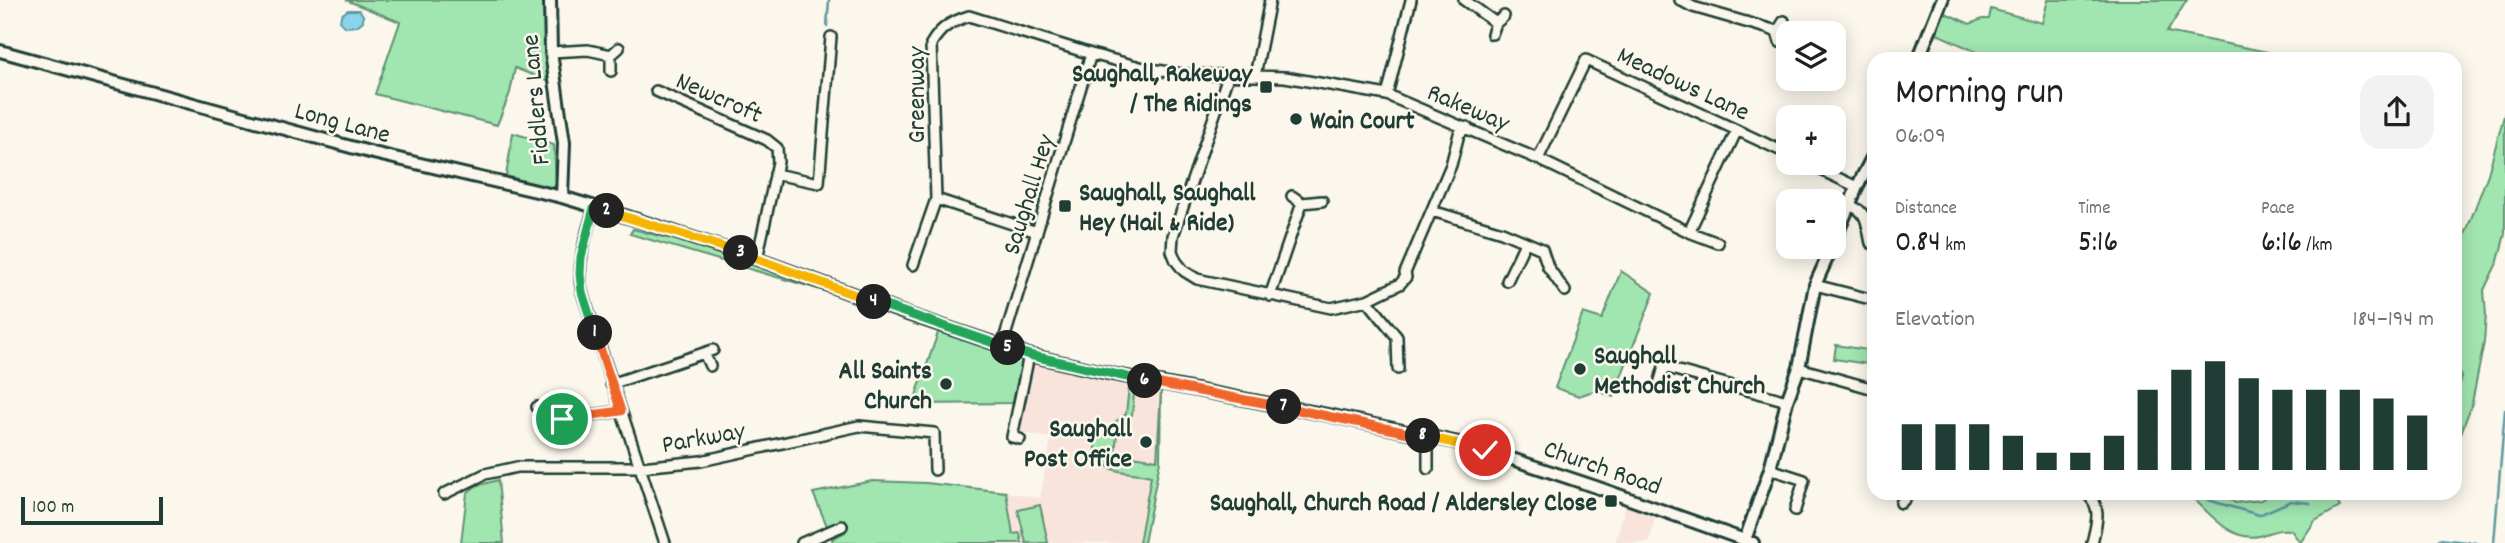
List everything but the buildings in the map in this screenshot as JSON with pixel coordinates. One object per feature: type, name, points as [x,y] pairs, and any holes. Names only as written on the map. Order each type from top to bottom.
[{"type":"street","name":"Fiddlers Lane","points":[[550,0],[551,52],[564,143],[562,197]]},
{"type":"street","points":[[1255,76],[1270,0]]},
{"type":"street","points":[[1387,94],[1411,0]]},
{"type":"street","points":[[1464,0],[1500,19],[1492,34]]},
{"type":"street","points":[[1680,0],[1776,32]]},
{"type":"street","points":[[1921,52],[1941,0]]},
{"type":"street","name":"Greenway","points":[[913,265],[936,199],[931,44],[938,32],[950,22],[969,16],[1091,54],[1182,74],[1217,76]]},
{"type":"street","points":[[775,174],[820,187],[831,37]]},
{"type":"street","points":[[611,71],[611,55],[619,48]]},
{"type":"street","points":[[551,52],[587,50],[611,55]]},
{"type":"street","name":"Long Lane","points":[[0,51],[373,153],[562,197],[676,231]]},
{"type":"street","name":"Saughall Hey","points":[[1003,346],[1091,54]]},
{"type":"street","name":"Meadows Lane","points":[[1538,159],[1586,60],[1776,149]]},
{"type":"street","name":"Rakeway","points":[[1217,76],[1285,77],[1387,94],[1538,159],[1689,232],[1718,243]]},
{"type":"street","points":[[1228,76],[1173,236],[1172,250],[1184,271],[1197,279],[1270,296],[1331,308],[1367,300],[1400,284],[1406,276],[1451,165],[1459,134],[1466,127]]},
{"type":"street","name":"Newcroft","points":[[656,91],[777,148],[775,174],[757,259]]},
{"type":"street","points":[[1689,232],[1737,130]]},
{"type":"street","points":[[1846,213],[1867,168]]},
{"type":"street","points":[[1832,175],[1857,187]]},
{"type":"street","points":[[1293,196],[1302,203],[1322,201]]},
{"type":"street","points":[[936,199],[1037,232]]},
{"type":"street","points":[[1270,296],[1302,203]]},
{"type":"street","points":[[1849,206],[1863,211],[1867,227]]},
{"type":"street","points":[[594,208],[581,257],[580,283],[665,543]]},
{"type":"street","points":[[1432,211],[1502,232],[1542,249],[1548,267],[1565,290]]},
{"type":"street","name":"Church Road","points":[[676,231],[1029,355],[1112,374],[1352,420],[1485,450],[1749,542]]},
{"type":"street","points":[[1507,281],[1528,244]]},
{"type":"street","points":[[1749,542],[1787,401],[1799,368],[1815,285],[1827,259]]},
{"type":"street","points":[[1815,285],[1867,298]]},
{"type":"street","points":[[1367,300],[1397,337],[1398,369]]},
{"type":"street","points":[[611,384],[709,352],[710,366]]},
{"type":"street","points":[[1012,437],[1029,355]]},
{"type":"street","points":[[1659,384],[1666,363],[1787,401]]},
{"type":"street","points":[[1799,368],[1867,388]]},
{"type":"street","points":[[537,407],[562,419],[621,411]]},
{"type":"street","name":"Parkway","points":[[444,494],[485,474],[517,467],[641,467],[701,461],[859,426],[934,433],[935,470]]},
{"type":"street","points":[[1428,437],[1428,469]]},
{"type":"street","points":[[1770,469],[1804,480],[1795,510]]},
{"type":"street","points":[[1901,503],[1904,500]]},
{"type":"street","points":[[2091,543],[2099,512],[2093,500]]},
{"type":"street","points":[[802,543],[823,539],[842,526]]},
{"type":"shaded area","points":[[1031,361],[1161,390],[1160,461],[1144,543],[936,543],[941,485],[1040,498],[1051,438],[1020,432]]},
{"type":"shaded area","points":[[1625,506],[1655,517],[1649,543],[1615,543]]},
{"type":"green space","points":[[346,0],[543,0],[547,81],[515,68],[510,93],[497,125],[375,94],[400,22]]},
{"type":"green space","points":[[2048,0],[2187,0],[2167,32],[2268,52],[1977,52],[1937,34],[1943,12],[1970,24],[1989,19],[1991,9],[2042,23]]},
{"type":"green space","points":[[2505,112],[2505,234],[2498,261],[2484,290],[2484,342],[2472,403],[2462,431],[2462,243],[2488,174]]},
{"type":"green space","points":[[513,133],[554,145],[556,185],[551,189],[506,176]]},
{"type":"green space","points":[[633,229],[667,238],[679,238],[817,285],[821,290],[630,234]]},
{"type":"green space","points":[[1621,271],[1654,293],[1613,397],[1596,390],[1579,396],[1555,388],[1583,313],[1602,319]]},
{"type":"green space","points":[[939,330],[1023,358],[1016,403],[913,404]]},
{"type":"green space","points":[[1836,345],[1867,350],[1867,364],[1834,359]]},
{"type":"green space","points":[[1135,385],[1132,415],[1118,426],[1115,453],[1157,460],[1161,390],[1160,461],[1144,543],[1139,543],[1151,476],[1120,471],[1106,465],[1097,451],[1094,438],[1126,414],[1129,386]]},
{"type":"green space","points":[[498,480],[504,543],[461,543],[467,493],[476,486]]},
{"type":"green space","points":[[872,481],[926,483],[1006,492],[1013,534],[1020,533],[1022,543],[833,543],[832,539],[845,532],[840,521],[827,526],[813,493]]},
{"type":"green space","points":[[2195,500],[2231,500],[2235,503],[2261,500],[2336,500],[2340,507],[2315,521],[2300,543],[2291,530],[2278,530],[2249,537],[2231,531]]},
{"type":"green space","points":[[1040,505],[1048,543],[1026,543],[1018,510]]},
{"type":"water","points":[[348,10],[359,10],[363,21],[357,26],[346,27],[340,22],[341,15]]},
{"type":"waterway","points":[[827,26],[829,0]]},
{"type":"waterway","points":[[2494,543],[2505,410]]},
{"type":"waterway","points":[[2208,500],[2259,515],[2291,501],[2310,503]]},
{"type":"waterway","points":[[2439,539],[2476,543]]},
{"type":"place","name":"Saughall, Rakeway / The Ridings","points":[[1266,87]]},
{"type":"place","name":"Wain Court","points":[[1296,119]]},
{"type":"place","name":"Saughall, Saughall Hey (Hail & Ride)","points":[[1065,206]]},
{"type":"place","name":"Saughall Methodist Church","points":[[1580,369]]},
{"type":"place","name":"All Saints Church","points":[[946,384]]},
{"type":"place","name":"Saughall Post Office","points":[[1146,442]]},
{"type":"place","name":"Saughall, Church Road / Aldersley Close","points":[[1611,501]]},
{"type":"route","points":[[562,419],[621,411],[580,283],[581,257],[594,208],[676,231],[1029,355],[1112,374],[1328,415],[1485,450]]}]
